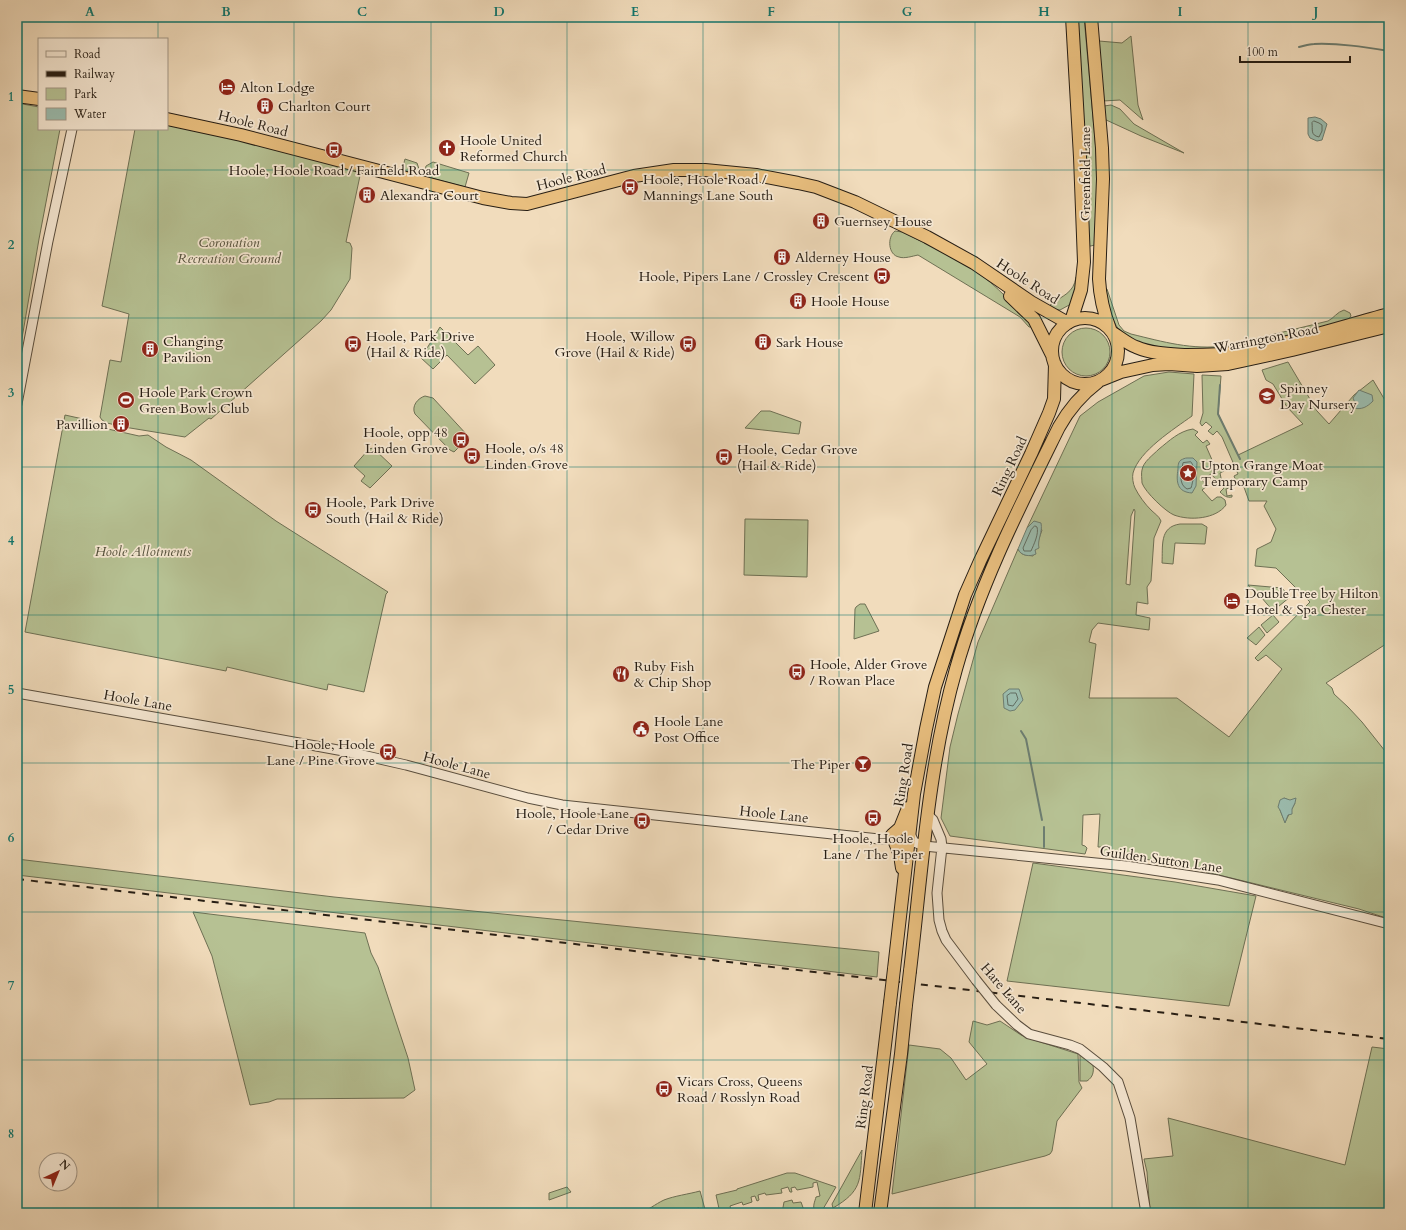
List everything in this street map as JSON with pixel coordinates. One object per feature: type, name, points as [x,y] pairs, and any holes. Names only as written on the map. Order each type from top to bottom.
[{"type":"highway","name":"Greenfield Lane","points":[[1070,322],[1082,290],[1084,262],[1072,17]]},
{"type":"highway","name":"Greenfield Lane","points":[[1091,17],[1102,148],[1103,179],[1100,284],[1102,306],[1111,331]]},
{"type":"highway","points":[[17,96],[38,99]]},
{"type":"highway","name":"Hoole Road","points":[[168,119],[241,135],[482,198],[512,203],[527,204],[634,176],[674,170],[705,170],[756,175],[816,187],[855,202],[927,237],[974,263],[1038,307],[1070,322]]},
{"type":"highway","name":"Hoole Road","points":[[974,263],[1022,306],[1034,320],[1054,360]]},
{"type":"highway","name":"Warrington Road","points":[[1111,331],[1133,346],[1152,351],[1175,354],[1210,355],[1270,346],[1389,314]]},
{"type":"highway","points":[[1081,318],[1102,322],[1111,331],[1117,343],[1118,354],[1116,364],[1110,373],[1099,381],[1088,384],[1078,383],[1068,379],[1064,376],[1054,360],[1053,347],[1055,337],[1061,329],[1070,322],[1081,318]]},
{"type":"highway","name":"Warrington Road","points":[[1099,381],[1121,372],[1153,365],[1197,366],[1228,364],[1389,326]]},
{"type":"highway","name":"Ring Road","points":[[866,1213],[914,794],[926,729],[934,694],[965,595],[1032,454],[1054,400],[1054,360]]},
{"type":"highway","name":"Ring Road","points":[[880,1213],[901,1054],[928,815],[938,748],[956,668],[986,580],[1059,427],[1068,412],[1084,392],[1099,381]]},
{"type":"highway","points":[[904,879],[900,855],[892,835],[900,828],[914,794]]},
{"type":"street","points":[[17,404],[48,241],[72,130]]},
{"type":"street","name":"Hoole Lane","points":[[17,693],[349,752],[406,765],[528,798],[562,805],[879,839],[885,839],[892,835]]},
{"type":"street","points":[[928,815],[933,820],[941,838],[942,847]]},
{"type":"street","points":[[910,834],[914,842],[924,846]]},
{"type":"street","name":"Guilden Sutton Lane","points":[[924,846],[1126,866],[1218,880],[1389,924]]},
{"type":"street","name":"Hare Lane","points":[[942,847],[937,893],[938,920],[946,940],[996,1005],[1017,1025],[1029,1034],[1080,1049],[1094,1059],[1118,1082],[1130,1118],[1146,1213]]},
{"type":"green space","points":[[1075,17],[1084,17],[1096,151],[1097,203],[1095,245],[1086,247]]},
{"type":"green space","points":[[1131,36],[1138,105],[1143,120],[1120,100],[1103,101],[1099,41],[1122,43]]},
{"type":"green space","points":[[17,103],[38,107],[38,130],[60,130],[21,344],[17,343]]},
{"type":"green space","points":[[1111,105],[1120,109],[1134,124],[1184,153],[1104,119],[1104,106]]},
{"type":"green space","name":"Coronation Recreation Ground","points":[[168,119],[361,171],[346,242],[350,243],[352,248],[350,279],[331,310],[321,321],[211,419],[209,418],[185,437],[107,423],[100,417],[110,360],[121,362],[129,314],[102,306],[135,130],[168,130]]},
{"type":"green space","points":[[405,159],[417,163],[419,169],[418,174],[402,170]]},
{"type":"green space","points":[[433,162],[469,173],[465,187],[424,176],[426,166]]},
{"type":"green space","points":[[895,231],[902,232],[938,249],[977,272],[1017,307],[1032,327],[1029,327],[1020,317],[918,255],[903,258],[895,256],[890,246],[890,241],[892,234]]},
{"type":"green space","points":[[1076,277],[1078,277],[1077,287],[1071,304],[1060,310],[1053,309],[1050,306],[1051,304],[1073,287]]},
{"type":"green space","points":[[1106,288],[1119,325],[1124,331],[1155,340],[1189,346],[1226,346],[1328,321],[1344,310],[1350,313],[1351,316],[1348,320],[1254,345],[1216,350],[1184,351],[1145,345],[1133,341],[1123,334],[1116,326],[1112,316],[1108,305],[1105,290]]},
{"type":"green space","points":[[440,327],[468,355],[478,346],[495,365],[475,384],[447,355],[433,369],[421,358]]},
{"type":"green space","points":[[1081,328],[1091,328],[1100,332],[1106,338],[1109,343],[1109,361],[1100,372],[1091,376],[1081,376],[1072,372],[1066,366],[1062,357],[1062,347],[1066,338],[1072,332]]},
{"type":"green space","points":[[1288,362],[1317,411],[1329,424],[1354,395],[1373,380],[1389,407],[1389,642],[1326,683],[1332,688],[1334,694],[1362,722],[1389,756],[1389,919],[1359,909],[1161,861],[1102,855],[1101,847],[1098,847],[1100,814],[1083,815],[1082,845],[1087,848],[1085,854],[950,836],[941,818],[950,747],[978,642],[1018,549],[1022,554],[1033,556],[1042,530],[1034,521],[1027,528],[1080,416],[1098,402],[1144,376],[1169,372],[1194,374],[1192,416],[1158,441],[1142,457],[1133,473],[1134,486],[1144,503],[1158,516],[1161,521],[1154,538],[1151,581],[1147,587],[1148,604],[1137,602],[1136,615],[1150,618],[1149,630],[1098,623],[1092,630],[1089,642],[1096,644],[1089,698],[1177,698],[1229,737],[1282,669],[1266,655],[1258,661],[1255,658],[1310,602],[1276,568],[1255,566],[1257,549],[1271,542],[1276,529],[1264,506],[1267,501],[1249,501],[1241,479],[1236,481],[1234,476],[1238,474],[1222,437],[1217,431],[1213,435],[1208,431],[1212,427],[1206,422],[1202,426],[1200,423],[1203,413],[1202,375],[1221,376],[1218,414],[1238,455],[1303,424],[1287,407],[1273,384],[1266,380],[1262,370]],"holes":[[[1134,509],[1135,511],[1130,585],[1126,584],[1131,516]],[[1284,798],[1295,803],[1285,822],[1280,810]]]},
{"type":"green space","points":[[425,396],[433,398],[468,436],[468,438],[454,452],[450,450],[415,414],[414,408],[416,403]]},
{"type":"green space","points":[[761,411],[770,411],[801,422],[799,434],[745,428]]},
{"type":"green space","name":"Hoole Allotments","points":[[65,415],[92,421],[94,426],[139,436],[148,435],[166,447],[191,460],[276,521],[388,592],[386,594],[364,692],[328,684],[327,690],[227,667],[226,671],[25,632]]},
{"type":"green space","points":[[1193,429],[1198,432],[1195,435],[1203,443],[1207,440],[1210,444],[1206,446],[1216,469],[1222,467],[1224,471],[1220,473],[1222,483],[1227,483],[1229,488],[1226,489],[1227,496],[1232,495],[1232,497],[1227,497],[1220,492],[1224,488],[1211,474],[1202,480],[1207,486],[1202,490],[1212,501],[1217,497],[1221,497],[1225,500],[1226,505],[1222,510],[1202,518],[1180,517],[1170,513],[1151,496],[1142,483],[1142,470],[1144,464],[1170,440],[1179,434]]},
{"type":"green space","points":[[373,448],[392,466],[370,488],[361,481],[365,476],[354,466],[369,449]]},
{"type":"green space","points":[[745,519],[808,520],[807,577],[744,575]]},
{"type":"green space","points":[[1180,524],[1202,524],[1207,527],[1205,544],[1175,543],[1173,564],[1162,563],[1165,533],[1173,526]]},
{"type":"green space","points":[[1248,585],[1282,588],[1290,597],[1273,611]]},
{"type":"green space","points":[[860,604],[865,604],[879,631],[854,639],[855,609]]},
{"type":"green space","points":[[1273,615],[1279,622],[1267,633],[1261,625]]},
{"type":"green space","points":[[1259,627],[1265,635],[1256,645],[1247,638]]},
{"type":"green space","points":[[17,859],[334,897],[879,952],[877,977],[17,875]]},
{"type":"green space","points":[[1033,863],[1175,882],[1256,896],[1229,1006],[1007,981]]},
{"type":"green space","points":[[193,912],[365,933],[371,953],[378,967],[408,1058],[415,1090],[404,1098],[277,1099],[250,1105],[212,956]]},
{"type":"green space","points":[[973,1021],[987,1025],[1000,1021],[1021,1035],[1078,1054],[1079,1082],[1082,1088],[1057,1121],[1052,1151],[1050,1154],[892,1194],[909,1045],[940,1049],[951,1058],[966,1080],[987,1064],[969,1042]]},
{"type":"green space","points":[[1372,1047],[1389,1049],[1389,1213],[1150,1213],[1147,1172],[1144,1159],[1173,1156],[1168,1118],[1345,1165]]},
{"type":"green space","points":[[1080,1054],[1093,1065],[1093,1074],[1087,1081],[1080,1081]]},
{"type":"green space","points":[[862,1150],[861,1170],[858,1184],[849,1196],[833,1208],[832,1204]]},
{"type":"green space","points":[[787,1173],[795,1173],[836,1187],[823,1209],[815,1211],[814,1206],[816,1197],[820,1196],[817,1182],[813,1183],[813,1187],[797,1190],[795,1187],[791,1188],[792,1192],[790,1192],[788,1187],[781,1189],[782,1193],[766,1195],[765,1193],[758,1195],[759,1200],[757,1201],[755,1196],[751,1197],[752,1202],[743,1205],[742,1202],[730,1206],[732,1213],[720,1213],[716,1195],[737,1190]]},
{"type":"green space","points":[[567,1187],[571,1192],[549,1200],[549,1193]]},
{"type":"green space","points":[[700,1191],[706,1213],[701,1213],[699,1208],[688,1213],[638,1213],[668,1199]]},
{"type":"green space","points":[[792,1200],[793,1203],[801,1202],[805,1213],[782,1213],[784,1202]]},
{"type":"water","points":[[1315,117],[1321,119],[1327,124],[1322,140],[1317,141],[1310,138],[1308,134],[1308,118]]},
{"type":"water","points":[[1359,390],[1372,395],[1373,401],[1364,408],[1359,409],[1353,408],[1352,405],[1355,403],[1353,398]]},
{"type":"water","points":[[1185,458],[1193,458],[1197,462],[1196,486],[1192,493],[1183,491],[1180,488],[1177,474],[1181,460]]},
{"type":"water","points":[[1034,521],[1041,523],[1039,548],[1035,550],[1036,554],[1026,555],[1021,553],[1018,549],[1027,528]]},
{"type":"water","points":[[1009,689],[1019,689],[1023,700],[1015,710],[1010,711],[1004,708],[1003,694]]},
{"type":"water","points":[[1284,798],[1290,800],[1296,798],[1292,809],[1292,814],[1288,815],[1285,823],[1278,807],[1280,800]]},
{"type":"waterway","points":[[1299,47],[1312,44],[1333,44],[1389,51]]},
{"type":"waterway","points":[[1220,385],[1218,414],[1240,459]]},
{"type":"waterway","points":[[1021,731],[1026,739],[1042,820]]},
{"type":"waterway","points":[[1044,827],[1044,847]]},
{"type":"railway","points":[[17,879],[1389,1039]]},
{"type":"place","name":"Alton Lodge","points":[[227,87]]},
{"type":"place","name":"Charlton Court","points":[[265,106]]},
{"type":"place","name":"Hoole United Reformed Church","points":[[447,148]]},
{"type":"place","name":"Hoole, Hoole Road / Fairfield Road","points":[[334,150]]},
{"type":"place","name":"Hoole, Hoole Road / Mannings Lane South","points":[[630,187]]},
{"type":"place","name":"Alexandra Court","points":[[367,195]]},
{"type":"place","name":"Guernsey House","points":[[821,221]]},
{"type":"place","name":"Alderney House","points":[[782,257]]},
{"type":"place","name":"Hoole, Pipers Lane / Crossley Crescent","points":[[882,276]]},
{"type":"place","name":"Hoole House","points":[[798,301]]},
{"type":"place","name":"Sark House","points":[[763,342]]},
{"type":"place","name":"Hoole, Park Drive (Hail & Ride)","points":[[353,344]]},
{"type":"place","name":"Hoole, Willow Grove (Hail & Ride)","points":[[688,344]]},
{"type":"place","name":"Changing Pavilion","points":[[150,349]]},
{"type":"place","name":"Spinney Day Nursery","points":[[1267,396]]},
{"type":"place","name":"Hoole Park Crown Green Bowls Club","points":[[126,400]]},
{"type":"place","name":"Pavillion","points":[[121,424]]},
{"type":"place","name":"Hoole, opp 48 Linden Grove","points":[[461,440]]},
{"type":"place","name":"Hoole, o/s 48 Linden Grove","points":[[472,456]]},
{"type":"place","name":"Hoole, Cedar Grove (Hail & Ride)","points":[[724,457]]},
{"type":"place","name":"Upton Grange Moat Temporary Camp","points":[[1188,473]]},
{"type":"place","name":"Hoole, Park Drive South (Hail & Ride)","points":[[313,510]]},
{"type":"place","name":"DoubleTree by Hilton Hotel & Spa Chester","points":[[1232,601]]},
{"type":"place","name":"Hoole, Alder Grove / Rowan Place","points":[[797,672]]},
{"type":"place","name":"Ruby Fish & Chip Shop","points":[[621,674]]},
{"type":"place","name":"Hoole Lane Post Office","points":[[641,729]]},
{"type":"place","name":"Hoole, Hoole Lane / Pine Grove","points":[[388,752]]},
{"type":"place","name":"The Piper","points":[[863,764]]},
{"type":"place","name":"Hoole, Hoole Lane / The Piper","points":[[873,818]]},
{"type":"place","name":"Hoole, Hoole Lane / Cedar Drive","points":[[642,821]]},
{"type":"place","name":"Vicars Cross, Queens Road / Rosslyn Road","points":[[664,1089]]}]
